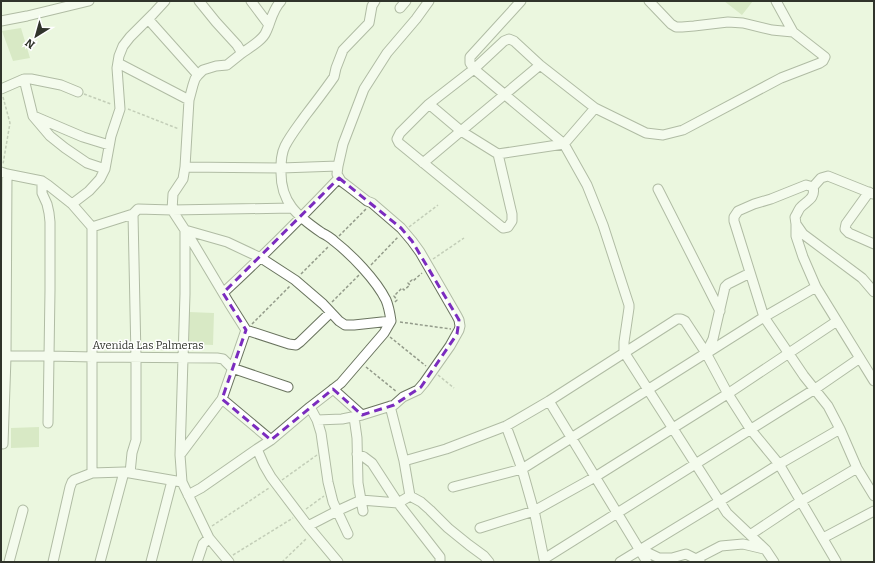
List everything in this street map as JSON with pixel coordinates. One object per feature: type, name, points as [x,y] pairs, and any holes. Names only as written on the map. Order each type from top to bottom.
[{"type":"street","points":[[1,21],[90,1]]},
{"type":"street","points":[[72,204],[90,191],[100,179],[105,169],[113,129],[120,110],[117,73],[121,51],[126,41],[165,1]]},
{"type":"street","points":[[199,1],[216,22],[238,45],[242,53]]},
{"type":"street","points":[[251,1],[269,25]]},
{"type":"street","points":[[281,1],[277,5],[266,34],[227,65],[216,66],[203,70],[198,75],[193,85],[189,100],[188,132],[183,179],[173,194],[172,210],[246,330],[296,345],[330,309]]},
{"type":"street","points":[[375,1],[372,6],[368,24],[343,50],[334,77],[295,129],[285,146],[281,156],[281,177],[286,199],[292,208],[301,218],[334,241],[360,265],[377,285],[386,301],[394,321]]},
{"type":"street","points":[[317,420],[342,419],[358,416],[390,406],[418,390],[453,343],[460,326],[453,307],[412,241],[401,228],[372,203],[348,187],[337,174],[343,144],[364,89],[387,53],[429,1]]},
{"type":"street","points":[[521,1],[470,57],[470,64],[474,69],[564,144],[587,185],[603,225],[629,305],[624,352],[728,513],[766,550],[774,562]]},
{"type":"street","points":[[649,1],[671,24],[676,26],[694,26],[728,22],[743,23],[772,30],[793,32]]},
{"type":"street","points":[[498,154],[512,214],[512,221],[508,227],[503,228],[399,143],[398,139],[400,133],[429,104],[474,69],[504,41],[509,39],[514,41],[540,65],[595,108],[646,133],[663,135],[683,130],[781,78],[820,64],[823,61],[825,57],[793,32],[776,1]]},
{"type":"street","points":[[148,19],[198,75]]},
{"type":"street","points":[[118,63],[189,100]]},
{"type":"street","points":[[423,163],[540,65]]},
{"type":"street","points":[[24,79],[33,116],[50,136],[87,163],[105,169]]},
{"type":"street","points":[[2,93],[24,79],[61,85],[78,92]]},
{"type":"street","points":[[429,104],[461,130],[498,154],[564,144],[595,108]]},
{"type":"street","points":[[33,116],[83,137],[109,145]]},
{"type":"street","points":[[185,167],[281,168],[338,166]]},
{"type":"street","points":[[3,444],[3,172],[42,181],[72,204],[92,227],[92,473]]},
{"type":"street","points":[[874,244],[849,233],[845,229],[846,224],[871,193],[828,176],[821,178],[813,187],[814,192],[811,198],[801,207],[795,217],[796,236],[816,287],[874,381]]},
{"type":"street","points":[[223,293],[261,258],[339,178]]},
{"type":"street","points":[[42,181],[42,192],[47,204],[50,222],[50,356],[48,423]]},
{"type":"street","points":[[813,187],[806,185],[754,204],[738,211],[734,217],[734,221],[764,317],[789,354],[828,406],[857,468],[874,496]]},
{"type":"street","points":[[658,189],[720,311]]},
{"type":"street","points":[[92,227],[133,214],[138,209],[172,210],[292,208]]},
{"type":"street","points":[[100,562],[136,440],[133,214]]},
{"type":"street","points":[[796,224],[803,234],[862,278],[874,292]]},
{"type":"street","points":[[185,230],[227,242],[261,258],[295,280],[330,309],[339,321],[345,325],[394,321]]},
{"type":"street","points":[[185,230],[185,294],[180,455],[182,482],[207,534],[228,561]]},
{"type":"street","points":[[706,353],[713,340],[725,287],[750,272]]},
{"type":"street","points":[[453,488],[522,469],[764,317],[816,287]]},
{"type":"street","points":[[404,461],[446,449],[506,426],[549,401],[677,319],[681,319],[685,321],[706,353],[728,394],[751,430],[779,464],[836,561]]},
{"type":"street","points":[[188,495],[201,488],[271,440],[341,383],[394,321]]},
{"type":"street","points":[[480,528],[534,511],[595,477],[728,394],[837,321]]},
{"type":"street","points":[[180,455],[222,400],[246,330]]},
{"type":"street","name":"Avenida Las Palmeras","points":[[4,356],[217,358],[223,359],[232,368],[288,387]]},
{"type":"street","points":[[506,426],[522,469],[534,511],[544,560],[751,430],[860,358]]},
{"type":"street","points":[[333,389],[358,416],[358,484],[363,511]]},
{"type":"street","points":[[222,400],[271,440]]},
{"type":"street","points":[[549,401],[648,562]]},
{"type":"street","points":[[390,406],[404,461],[410,496]]},
{"type":"street","points":[[310,407],[321,432],[328,482],[333,502],[348,534]]},
{"type":"street","points":[[620,562],[779,464],[840,429]]},
{"type":"street","points":[[256,449],[276,484],[310,529],[338,562]]},
{"type":"street","points":[[357,454],[372,463],[398,503],[441,560]]},
{"type":"street","points":[[750,535],[801,501],[857,468]]},
{"type":"street","points":[[54,562],[72,482],[74,480],[92,473],[127,473],[182,482]]},
{"type":"street","points":[[152,562],[172,480]]},
{"type":"street","points":[[310,529],[338,511],[361,500],[398,503],[410,496]]},
{"type":"street","points":[[410,496],[421,502],[448,528],[484,556],[489,562]]},
{"type":"street","points":[[9,562],[23,510]]},
{"type":"street","points":[[823,538],[874,511]]},
{"type":"street","points":[[197,562],[207,534]]},
{"type":"street","points":[[640,550],[659,558],[672,558],[686,554],[699,560],[721,546],[743,544],[766,550]]},
{"type":"path","points":[[78,92],[116,106]]},
{"type":"path","points":[[2,93],[10,123],[3,172]]},
{"type":"path","points":[[125,108],[188,132]]},
{"type":"path","points":[[246,330],[372,203]]},
{"type":"path","points":[[408,226],[409,227],[438,204]]},
{"type":"path","points":[[371,268],[370,266],[401,234]]},
{"type":"path","points":[[431,261],[464,238]]},
{"type":"path","points":[[391,301],[395,302],[398,300],[394,296],[402,288],[404,290],[410,285],[408,283],[412,280],[413,281],[426,269]]},
{"type":"path","points":[[330,309],[362,272]]},
{"type":"path","points":[[394,321],[456,329]]},
{"type":"path","points":[[387,335],[428,368]]},
{"type":"path","points":[[363,365],[402,396]]},
{"type":"path","points":[[436,373],[454,388]]},
{"type":"path","points":[[207,534],[323,450]]},
{"type":"path","points":[[228,561],[299,514],[330,491]]},
{"type":"path","points":[[282,562],[310,529]]},
{"type":"highlighted area","points":[[339,178],[401,228],[412,241],[459,320],[457,334],[421,387],[394,405],[362,415],[333,389],[271,440],[222,399],[246,330],[223,293]]},
{"type":"green space","points":[[724,1],[753,1],[742,15]]},
{"type":"green space","points":[[21,28],[30,58],[13,61],[2,31]]},
{"type":"green space","points":[[189,312],[214,313],[213,345],[188,344]]},
{"type":"green space","points":[[39,427],[39,447],[11,448],[11,428]]}]
